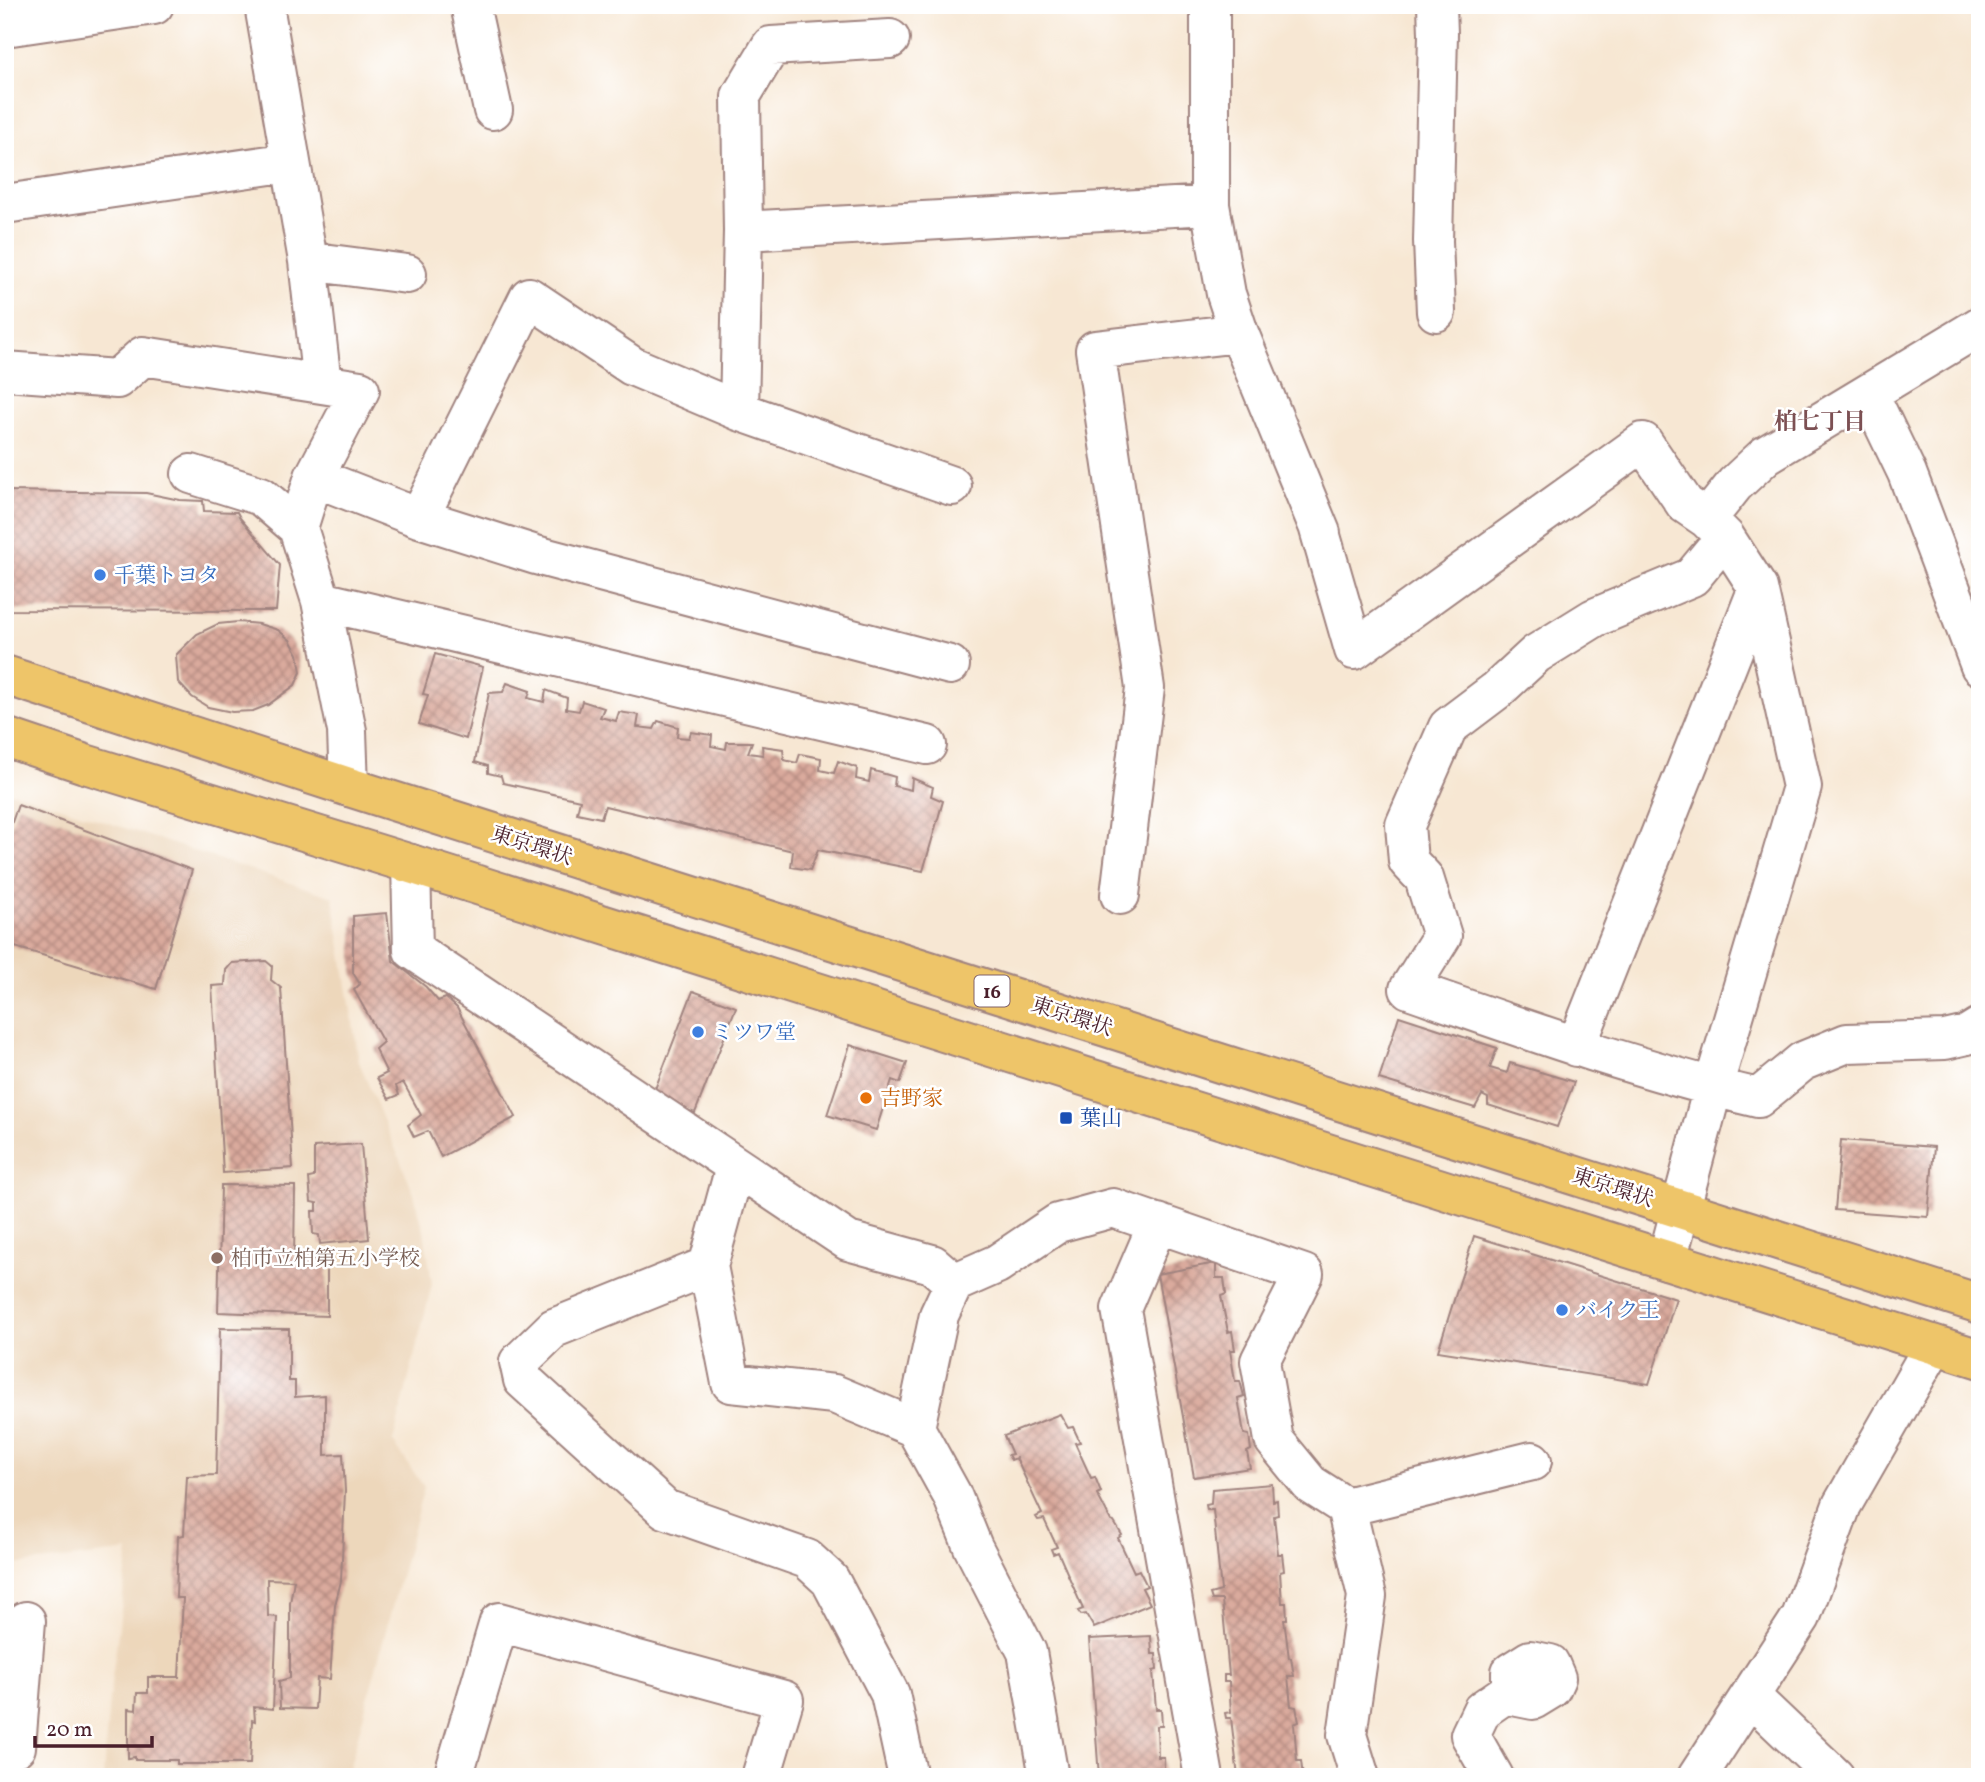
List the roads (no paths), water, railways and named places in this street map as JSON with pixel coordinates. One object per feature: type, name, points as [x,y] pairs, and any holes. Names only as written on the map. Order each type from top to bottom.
[{"type":"highway","name":"東京環状","points":[[5,675],[349,787],[1980,1304]]},
{"type":"highway","points":[[5,737],[1980,1359]]},
{"type":"street","points":[[5,27],[154,5]]},
{"type":"street","points":[[470,5],[493,110]]},
{"type":"street","points":[[1210,5],[1210,205],[1226,294],[1239,333],[1321,533],[1319,529],[1354,650],[1643,442],[1685,504],[1716,528],[1758,588],[1802,787],[1713,1087],[1667,1260]]},
{"type":"street","points":[[1436,313],[1433,241],[1437,5]]},
{"type":"street","points":[[275,7],[290,162],[308,261],[323,384]]},
{"type":"street","points":[[739,411],[743,231],[741,96],[771,46],[890,39]]},
{"type":"street","points":[[5,204],[290,162]]},
{"type":"street","points":[[743,231],[1210,205]]},
{"type":"street","points":[[308,261],[407,274]]},
{"type":"street","points":[[419,518],[529,297],[632,366],[739,411],[952,486]]},
{"type":"street","points":[[1979,329],[1766,455],[1735,484],[1692,577],[1594,618],[1536,654],[1497,691],[1448,727],[1405,825],[1408,861],[1424,878],[1442,936],[1409,989],[1576,1047],[1758,1098],[1803,1060],[1847,1043],[1945,1040],[1967,1035],[1980,1027]]},
{"type":"street","points":[[1120,895],[1145,688],[1095,350],[1239,333]]},
{"type":"street","points":[[5,371],[117,379],[143,355],[360,390],[314,477],[298,528]]},
{"type":"street","points":[[1869,394],[1907,473],[1980,666]]},
{"type":"street","points":[[191,474],[261,496],[298,528],[321,601],[347,731],[349,787]]},
{"type":"street","points":[[314,477],[419,518],[536,555],[950,665]]},
{"type":"street","points":[[1576,1047],[1758,588]]},
{"type":"street","points":[[321,601],[927,745]]},
{"type":"street","points":[[411,864],[413,950],[848,1241],[932,1264],[954,1283]]},
{"type":"street","points":[[735,1167],[708,1266],[731,1383],[834,1394],[915,1428],[953,1496],[973,1547],[1027,1652],[1049,1777]]},
{"type":"street","points":[[915,1428],[939,1315],[954,1283],[997,1264],[1058,1223],[1113,1208],[1304,1274],[1260,1361],[1274,1440],[1310,1484],[1346,1507],[1367,1596],[1347,1735],[1360,1777]]},
{"type":"street","points":[[1158,1223],[1121,1310],[1204,1777]]},
{"type":"street","points":[[708,1266],[554,1328],[519,1362],[523,1380],[665,1509],[807,1559],[830,1580],[890,1695],[908,1777]]},
{"type":"street","points":[[1697,1777],[1801,1617],[1842,1505],[1934,1345]]},
{"type":"street","points":[[1346,1507],[1532,1461]]},
{"type":"street","points":[[5,1748],[16,1747],[26,1621]]},
{"type":"street","points":[[453,1777],[499,1622],[784,1700],[761,1777]]},
{"type":"street","points":[[1494,1777],[1470,1735],[1482,1710],[1511,1690]]},
{"type":"street","points":[[1750,1696],[1835,1777]]},
{"type":"place","name":"千葉トヨタ","points":[[100,575]]},
{"type":"place","name":"ミツワ堂","points":[[698,1032]]},
{"type":"place","name":"吉野家","points":[[866,1098]]},
{"type":"place","name":"葉山","points":[[1066,1118]]},
{"type":"place","name":"柏市立柏第五小学校","points":[[217,1258]]},
{"type":"place","name":"バイク王","points":[[1562,1310]]},
{"type":"district","name":"柏七丁目","points":[[1820,421]]}]
